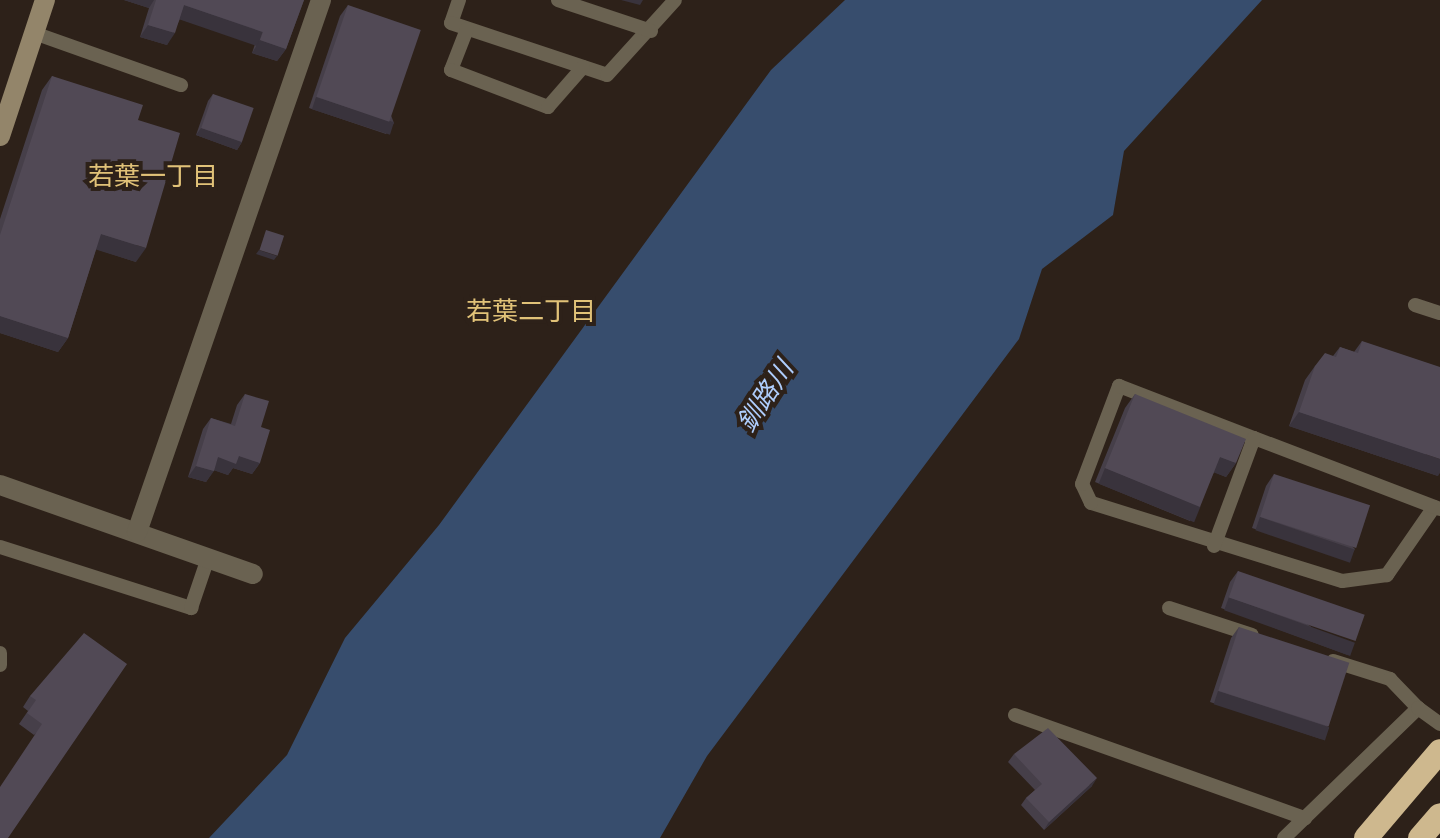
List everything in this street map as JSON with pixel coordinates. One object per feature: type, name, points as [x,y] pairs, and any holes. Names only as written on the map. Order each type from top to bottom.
[{"type":"highway","points":[[1366,838],[1440,751]]},
{"type":"highway","points":[[1420,838],[1440,815]]},
{"type":"street","points":[[0,136],[45,0]]},
{"type":"street","points":[[137,532],[321,0]]},
{"type":"street","points":[[1,489],[137,532],[253,574]]},
{"type":"lane","points":[[459,0],[451,23],[607,75],[651,31],[675,0]]},
{"type":"lane","points":[[558,0],[651,31]]},
{"type":"lane","points":[[467,29],[451,70],[548,107],[583,67]]},
{"type":"lane","points":[[34,33],[181,85]]},
{"type":"lane","points":[[1415,305],[1440,313]]},
{"type":"lane","points":[[1119,386],[1254,438],[1437,508],[1387,575],[1342,581],[1214,546],[1091,503],[1082,484],[1119,386]]},
{"type":"lane","points":[[1214,546],[1254,438]]},
{"type":"lane","points":[[0,547],[191,608],[208,558]]},
{"type":"lane","points":[[1169,608],[1272,641]]},
{"type":"lane","points":[[0,653],[0,665]]},
{"type":"lane","points":[[1317,656],[1390,679],[1418,708],[1440,724]]},
{"type":"lane","points":[[1284,838],[1418,708]]},
{"type":"lane","points":[[1015,715],[1305,818]]},
{"type":"water","name":"釧路川","points":[[845,0],[1262,0],[1124,151],[1113,215],[1042,269],[1019,339],[707,756],[660,838],[209,838],[287,755],[345,638],[439,525],[771,70]]},
{"type":"building","points":[[156,0],[304,0],[286,49],[260,40],[263,32],[184,5],[175,33],[148,25]]},
{"type":"building","points":[[348,5],[421,30],[389,122],[316,97]]},
{"type":"building","points":[[52,76],[143,105],[138,120],[180,133],[146,248],[101,234],[68,338],[0,316],[0,235]]},
{"type":"building","points":[[213,94],[254,108],[242,142],[201,128]]},
{"type":"building","points":[[266,230],[284,236],[278,256],[260,250]]},
{"type":"building","points":[[1362,341],[1440,367],[1440,459],[1299,412],[1315,366],[1325,353],[1336,357],[1340,347],[1358,353]]},
{"type":"building","points":[[245,394],[269,401],[261,427],[270,430],[260,463],[239,456],[236,464],[218,457],[214,471],[196,466],[211,418],[235,426]]},
{"type":"building","points":[[1135,394],[1246,439],[1236,463],[1220,457],[1200,507],[1105,468]]},
{"type":"building","points":[[1274,474],[1370,505],[1356,548],[1260,517]]},
{"type":"building","points":[[1238,571],[1365,615],[1356,641],[1229,597]]},
{"type":"building","points":[[1239,627],[1349,663],[1329,727],[1218,691]]},
{"type":"building","points":[[84,633],[127,664],[8,838],[0,838],[0,787],[42,724],[27,713],[36,700],[30,696]]},
{"type":"building","points":[[1048,728],[1097,778],[1049,822],[1026,798],[1042,784],[1014,754]]},
{"type":"district","name":"若葉一丁目","points":[[153,176]]},
{"type":"district","name":"若葉二丁目","points":[[531,311]]}]
